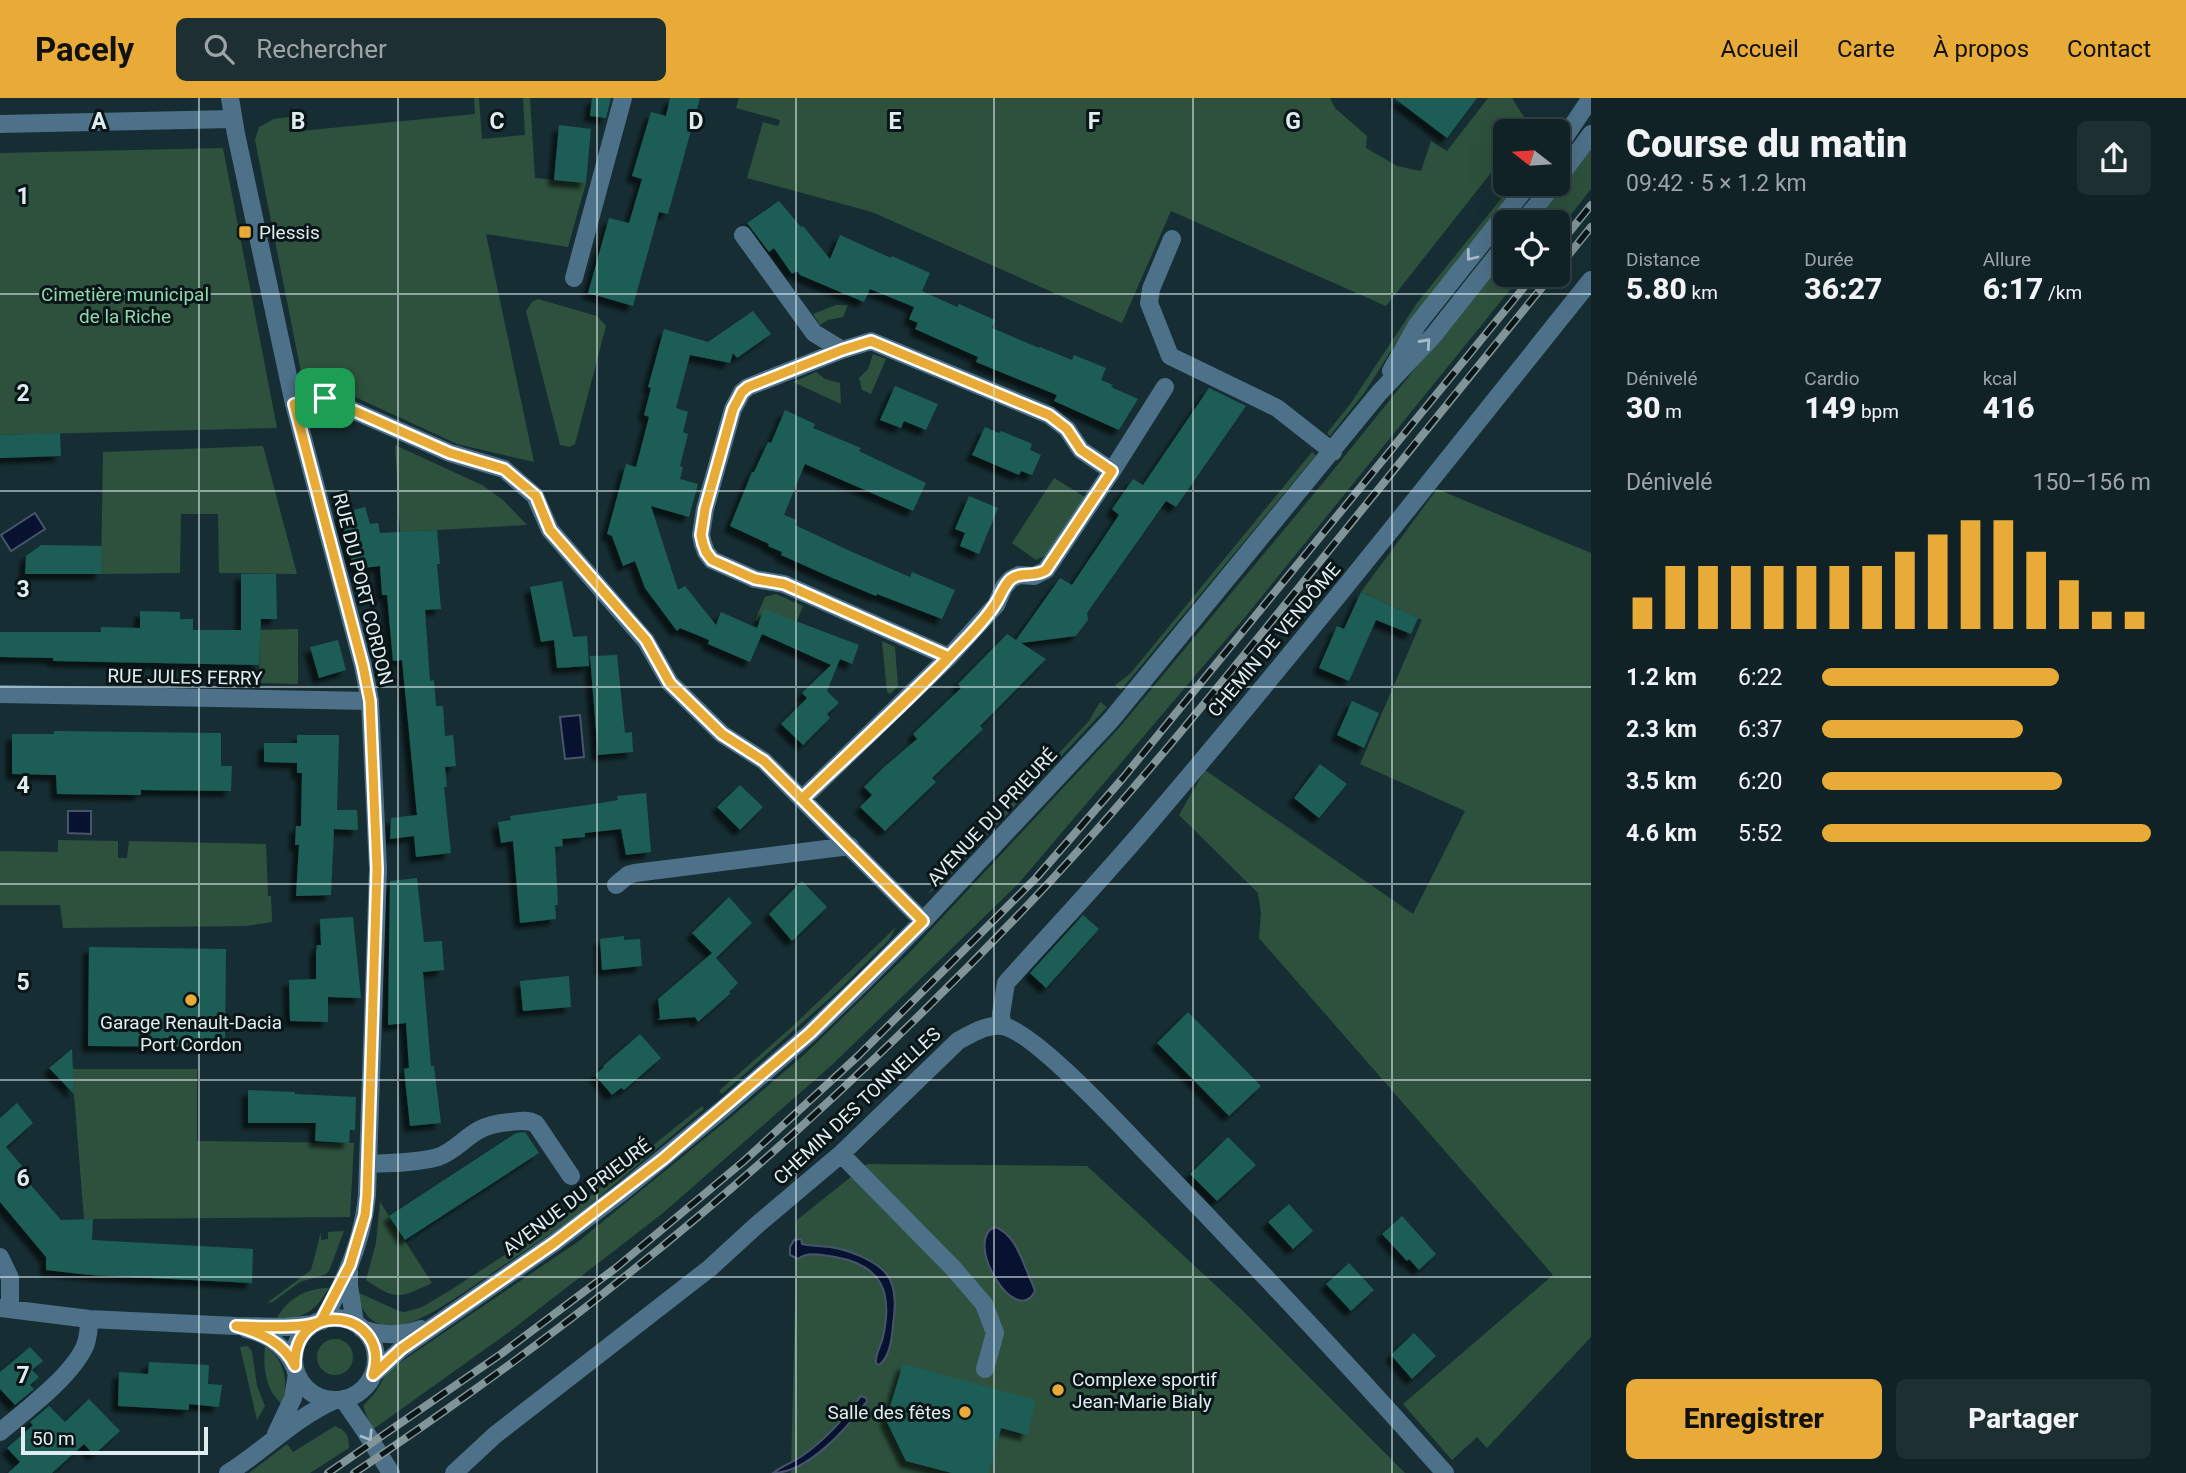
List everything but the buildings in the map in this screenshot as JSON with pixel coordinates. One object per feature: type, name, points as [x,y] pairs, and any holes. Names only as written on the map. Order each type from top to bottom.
[{"type":"street","points":[[230,98],[242,98]]},
{"type":"street","name":"RUE DU PORT CORDON","points":[[230,98],[294,404],[370,701],[377,869],[365,1215],[350,1265],[318,1323]]},
{"type":"street","points":[[574,278],[623,98]]},
{"type":"street","points":[[1570,129],[1591,98]]},
{"type":"street","points":[[0,124],[233,119]]},
{"type":"street","points":[[1570,161],[1591,134]]},
{"type":"street","name":"AVENUE DU PRIEURÉ","points":[[1379,393],[1417,325],[1519,196]]},
{"type":"street","points":[[1532,210],[1543,196]]},
{"type":"street","points":[[743,235],[814,333],[842,350]]},
{"type":"street","points":[[1172,239],[1151,289],[1149,303],[1170,356],[1277,408],[1333,452]]},
{"type":"street","name":"AVENUE DU PRIEURÉ","points":[[373,1375],[401,1349],[554,1243],[663,1159],[810,1033],[923,921],[1111,720],[1379,393],[1433,336],[1493,260]]},
{"type":"street","name":"CHEMIN DE VENDÔME","points":[[1002,1026],[1001,1014],[1006,983],[1139,835],[1250,702],[1357,573],[1591,280]]},
{"type":"street","points":[[949,657],[784,584],[755,579],[712,560],[706,552],[701,535],[705,509],[733,409],[742,392],[748,387],[871,341],[1049,415],[1067,429],[1081,450],[1112,471]]},
{"type":"street","points":[[802,799],[949,657],[996,605],[1011,579],[1019,575],[1034,576],[1046,570],[1165,387]]},
{"type":"street","points":[[294,404],[325,398],[450,453],[504,469],[536,496],[550,530],[646,640],[670,683],[722,734],[764,761],[923,921]]},
{"type":"street","name":"RUE JULES FERRY","points":[[0,694],[370,701]]},
{"type":"street","points":[[616,885],[635,873],[850,846]]},
{"type":"street","points":[[1002,1026],[1029,1038],[1097,1101],[1445,1473]]},
{"type":"street","name":"CHEMIN DES TONNELLES","points":[[454,1473],[495,1435],[710,1268],[841,1154],[958,1041],[975,1031],[1002,1026]]},
{"type":"street","points":[[368,1164],[415,1161],[440,1156],[448,1153],[477,1130],[507,1122],[528,1121],[536,1124],[571,1175]]},
{"type":"street","points":[[841,1154],[953,1268],[984,1304],[995,1333],[985,1369]]},
{"type":"street","points":[[0,1257],[10,1278],[5,1308],[89,1319],[285,1327],[338,1319],[358,1326],[372,1343],[375,1352],[373,1375],[364,1388],[318,1408],[228,1473]]},
{"type":"street","name":"RUE DU PORT CORDON","points":[[350,1265],[349,1286],[358,1326]]},
{"type":"street","name":"AVENUE DU PRIEURÉ","points":[[358,1326],[383,1334],[402,1334],[447,1317]]},
{"type":"street","points":[[0,1432],[51,1388],[76,1360],[85,1346],[89,1319]]},
{"type":"street","points":[[270,1442],[293,1398],[295,1350],[302,1335],[318,1323]]},
{"type":"street","points":[[236,1326],[253,1330],[275,1342],[288,1354],[300,1381],[312,1393],[339,1400],[391,1473]]},
{"type":"green space","points":[[474,98],[479,98],[482,139],[525,135],[523,98],[530,98],[535,178],[586,183],[568,247],[486,234],[534,462],[457,444],[301,372],[255,140],[259,127],[274,119],[289,117],[290,132],[475,114]]},
{"type":"green space","points":[[739,98],[1330,98],[1335,108],[1367,136],[1366,148],[1397,166],[1421,171],[1431,141],[1447,151],[1488,98],[1512,98],[1525,119],[1493,119],[1493,170],[1386,306],[1171,211],[1122,323],[872,212],[747,178],[763,122],[778,126],[780,120],[736,108]]},
{"type":"green space","points":[[1591,146],[1591,189],[1570,216],[1570,210],[1542,210],[1553,196],[1570,196],[1570,174]]},
{"type":"green space","name":"Cimetière municipal de la Riche","points":[[223,148],[277,428],[0,435],[0,153]]},
{"type":"green space","points":[[1503,196],[1510,196],[1499,210],[1493,210],[1493,218],[1408,324],[1365,392],[1330,436],[1327,433],[1351,403],[1417,303]]},
{"type":"green space","points":[[1493,272],[1493,287],[1512,287],[1246,616],[1018,884],[834,1063],[663,1213],[509,1332],[372,1430],[363,1406],[375,1393],[389,1370],[579,1241],[805,1054],[912,950],[1119,728],[1327,478]]},
{"type":"green space","points":[[538,299],[597,316],[606,326],[575,444],[570,447],[560,445],[526,311],[532,302]]},
{"type":"green space","points":[[836,305],[848,305],[843,317],[820,325],[813,314]]},
{"type":"green space","points":[[873,354],[886,359],[871,394],[862,390],[859,378],[868,369]]},
{"type":"green space","points":[[816,372],[825,379],[840,383],[841,404],[793,382]]},
{"type":"green space","points":[[395,445],[482,485],[503,500],[527,525],[400,532]]},
{"type":"green space","points":[[263,446],[297,574],[219,573],[218,514],[181,514],[180,573],[101,574],[103,452]]},
{"type":"green space","points":[[1312,452],[1316,455],[1121,690],[1115,685],[1130,674]]},
{"type":"green space","points":[[1054,478],[1085,497],[1045,556],[1036,560],[1012,543]]},
{"type":"green space","points":[[1437,489],[1591,553],[1591,1337],[1487,1448],[1477,1437],[1452,1460],[1403,1404],[1553,1275],[1259,938],[1261,913],[1258,893],[1179,815],[1205,770],[1413,914],[1465,811],[1360,764],[1422,620],[1361,592]]},
{"type":"green space","points":[[776,594],[803,606],[791,636],[755,620],[765,597]]},
{"type":"green space","points":[[298,629],[298,684],[259,683],[260,630]]},
{"type":"green space","points":[[882,641],[895,647],[898,686],[890,694],[887,692]]},
{"type":"green space","points":[[1100,702],[1107,707],[939,887],[928,893],[1089,721]]},
{"type":"green space","points":[[58,840],[118,841],[118,858],[127,858],[129,841],[266,844],[272,922],[246,926],[63,928],[60,905],[0,905],[0,851],[58,852]]},
{"type":"green space","points":[[896,927],[889,940],[840,989],[722,1094],[719,1091],[794,1025]]},
{"type":"green space","points":[[72,1069],[197,1069],[197,1141],[354,1143],[350,1217],[84,1219]]},
{"type":"green space","points":[[702,1106],[704,1109],[585,1208],[442,1306],[418,1320],[396,1326],[375,1322],[365,1313],[357,1292],[405,1312],[422,1307],[449,1291],[565,1216]]},
{"type":"green space","name":"Complexe sportif Jean-Marie Bialy","points":[[867,1164],[1087,1166],[1240,1308],[1405,1473],[791,1473],[797,1220]]},
{"type":"green space","points":[[380,1202],[432,1283],[398,1295],[384,1291],[366,1280],[376,1243]]},
{"type":"green space","points":[[344,1231],[326,1274],[300,1282],[273,1302],[267,1303],[311,1270],[321,1232],[321,1240],[328,1239],[328,1232]]},
{"type":"green space","points":[[329,1288],[308,1312],[295,1317],[277,1318],[292,1300],[313,1290]]},
{"type":"green space","points":[[335,1339],[348,1344],[353,1357],[348,1370],[335,1375],[322,1370],[317,1357],[322,1344]]},
{"type":"green space","points":[[248,1346],[252,1352],[257,1386],[265,1406],[257,1420],[240,1347]]},
{"type":"green space","points":[[265,1346],[277,1358],[284,1372],[282,1404],[272,1392],[266,1378]]},
{"type":"green space","points":[[335,1426],[346,1434],[349,1448],[310,1473],[249,1473],[287,1444],[293,1452]]},
{"type":"water","points":[[35,513],[45,529],[11,551],[1,535]]},
{"type":"water","points":[[580,715],[584,757],[565,759],[560,717]]},
{"type":"water","points":[[68,811],[91,811],[91,834],[68,833]]},
{"type":"water","points":[[995,1227],[1014,1243],[1022,1259],[1035,1291],[1026,1300],[1016,1299],[1005,1291],[988,1263],[986,1235]]},
{"type":"water","points":[[801,1239],[802,1244],[837,1248],[853,1253],[877,1265],[888,1276],[894,1294],[894,1319],[890,1347],[879,1365],[876,1363],[877,1353],[886,1321],[885,1294],[880,1283],[864,1267],[851,1261],[810,1254],[798,1259],[790,1255],[794,1240]]},
{"type":"water","points":[[861,1396],[867,1401],[826,1447],[800,1466],[773,1473],[819,1443]]},
{"type":"railway","points":[[1570,231],[1591,205]]},
{"type":"railway","points":[[1570,253],[1591,227]]},
{"type":"railway","points":[[328,1473],[501,1354],[617,1267],[744,1161],[858,1056],[1036,878],[1123,778],[1524,287]]},
{"type":"railway","points":[[354,1473],[439,1415],[621,1280],[768,1156],[909,1025],[1044,888],[1169,746],[1542,287]]},
{"type":"place","name":"Plessis","points":[[245,232]]},
{"type":"place","name":"Garage Renault-Dacia Port Cordon","points":[[191,1000]]},
{"type":"place","name":"Complexe sportif Jean-Marie Bialy","points":[[1058,1390]]},
{"type":"place","name":"Salle des fêtes","points":[[965,1412]]},
{"type":"route","points":[[325,398],[294,404],[370,701],[377,869],[367,1195],[365,1215],[350,1265],[321,1321],[285,1327],[236,1326],[253,1330],[275,1342],[283,1348],[295,1366],[295,1350],[308,1329],[321,1321],[346,1320],[362,1329],[372,1343],[376,1359],[373,1375],[401,1349],[586,1220],[663,1159],[810,1033],[923,921],[802,799],[949,657],[784,584],[755,579],[712,560],[703,544],[702,525],[733,409],[742,392],[748,387],[871,341],[1049,415],[1060,421],[1081,450],[1112,471],[1046,570],[1034,576],[1019,575],[1011,579],[996,605],[949,657],[875,728],[802,799],[764,761],[722,734],[670,683],[646,640],[550,530],[536,496],[504,469],[450,453],[325,398]]}]
